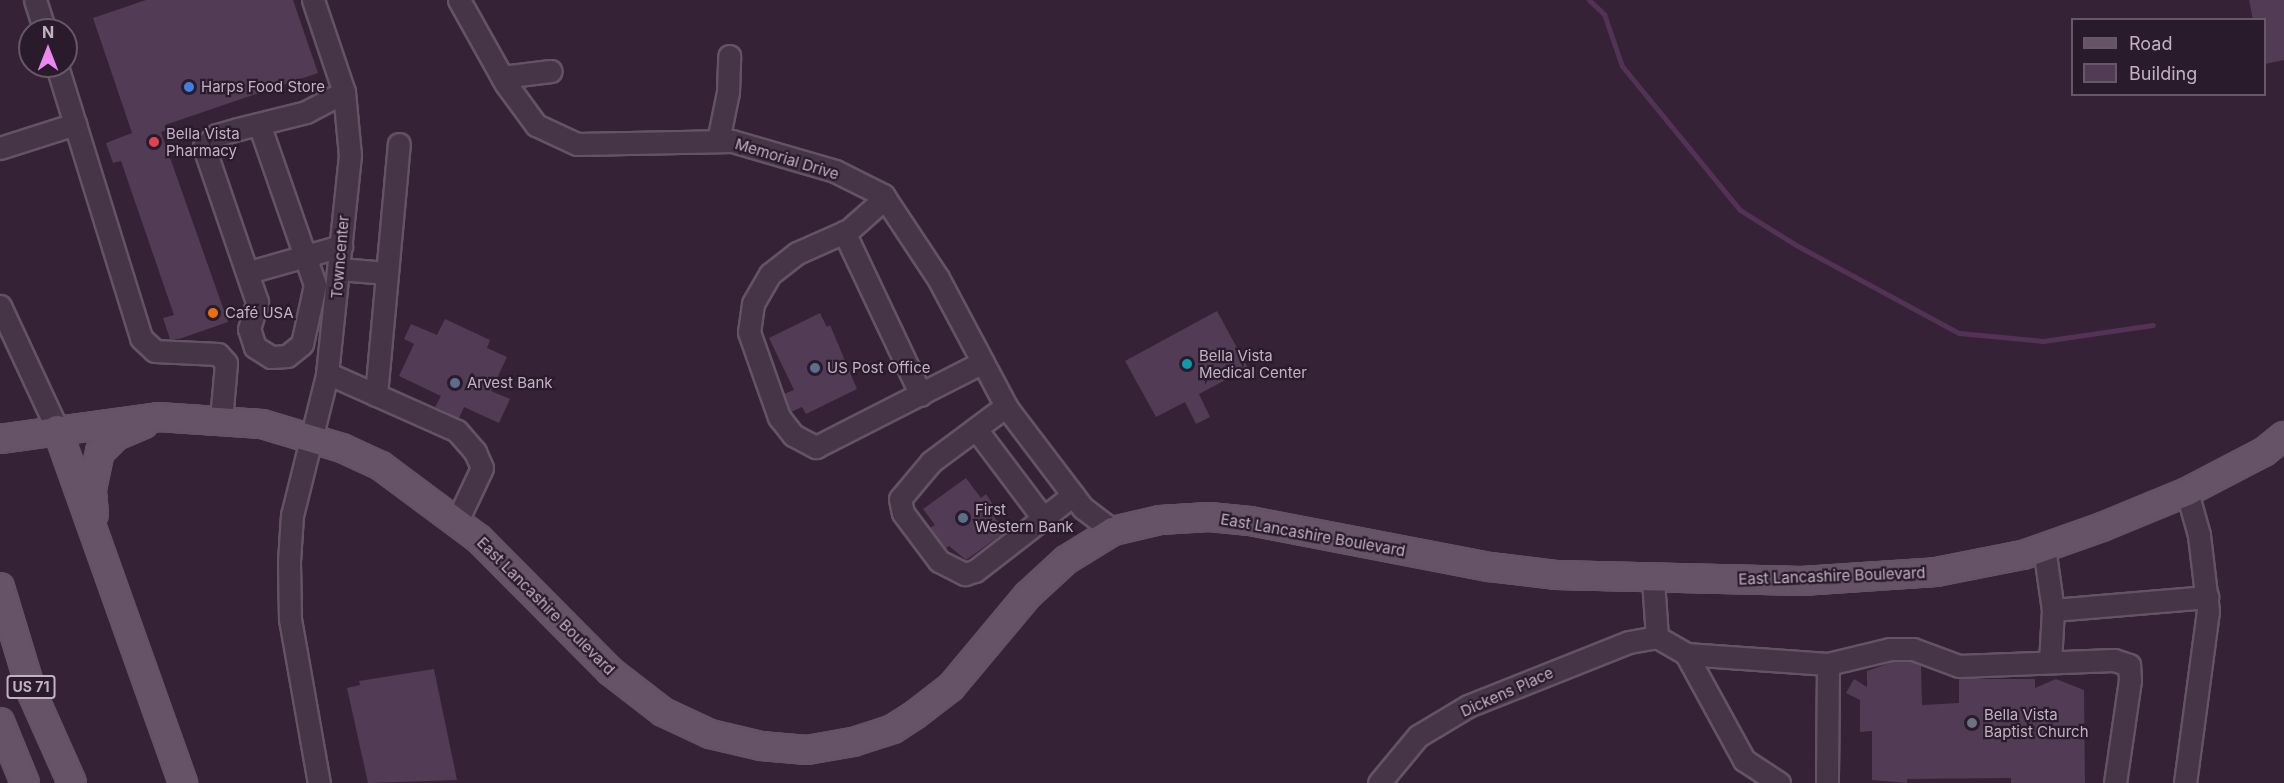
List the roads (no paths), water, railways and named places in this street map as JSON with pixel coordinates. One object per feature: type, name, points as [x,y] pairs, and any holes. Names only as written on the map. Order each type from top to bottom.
[{"type":"main road","name":"East Lancashire Boulevard","points":[[0,439],[57,429],[158,417],[262,424],[309,436],[381,466],[457,521],[480,539],[610,671],[663,712],[710,734],[761,746],[807,750],[854,742],[893,729],[951,687],[1028,595],[1066,560],[1113,531],[1160,520],[1209,517],[1490,567],[1653,580],[1802,581],[1936,572],[2044,548],[2187,492],[2264,452],[2284,436]]},
{"type":"main road","points":[[96,538],[92,489],[100,452],[116,436],[158,417]]},
{"type":"main road","points":[[57,429],[183,783]]},
{"type":"main road","name":"US 71","points":[[0,587],[32,693],[72,783]]},
{"type":"main road","points":[[0,722],[25,783]]},
{"type":"street","points":[[35,0],[41,18]]},
{"type":"street","name":"Towncenter","points":[[313,0],[344,92],[350,155],[327,373],[309,436],[292,515],[290,619],[319,783]]},
{"type":"street","name":"Memorial Drive","points":[[459,0],[502,77],[536,125],[578,144],[732,141],[835,171],[885,198],[938,278],[1006,406],[1073,495],[1113,531]]},
{"type":"street","points":[[718,141],[728,92],[729,56]]},
{"type":"street","points":[[502,77],[551,70]]},
{"type":"street","points":[[61,78],[141,338],[155,351],[218,354],[226,363],[221,420]]},
{"type":"street","points":[[259,124],[315,285],[310,317],[302,344],[287,356],[271,357],[255,347],[249,329],[257,302],[249,272],[204,147],[217,135],[259,124],[306,112],[344,92]]},
{"type":"street","points":[[0,148],[75,124]]},
{"type":"street","points":[[376,395],[399,144]]},
{"type":"street","points":[[885,198],[844,232],[797,253],[770,274],[753,304],[749,332],[779,417],[793,435],[816,447],[983,362]]},
{"type":"street","points":[[844,232],[921,394]]},
{"type":"street","points":[[249,272],[341,246]]},
{"type":"street","points":[[339,269],[387,273]]},
{"type":"street","points":[[0,306],[57,429]]},
{"type":"street","points":[[327,373],[457,430],[476,452],[482,468],[457,521]]},
{"type":"street","points":[[1006,406],[915,479],[900,499],[903,513],[939,561],[965,574],[975,571],[1073,495]]},
{"type":"street","points":[[976,429],[1043,518]]},
{"type":"street","points":[[2185,783],[2203,653],[2207,597],[2199,535],[2187,492]]},
{"type":"street","points":[[2044,548],[2053,610],[2050,662]]},
{"type":"street","points":[[1653,580],[1657,637],[1686,654],[1828,664],[1890,649],[1913,649],[1959,666],[2114,660],[2129,665],[2130,680],[2115,783]]},
{"type":"street","points":[[2053,610],[2207,597]]},
{"type":"street","name":"Dickens Place","points":[[1379,783],[1418,736],[1468,706],[1629,642],[1657,637]]},
{"type":"street","points":[[1686,654],[1744,760],[1779,783]]},
{"type":"street","points":[[1827,783],[1828,664]]},
{"type":"waterway","points":[[1589,0],[1604,14],[1622,66],[1740,210],[1796,245],[1959,333],[2043,341],[2153,325]]},
{"type":"place","name":"Harps Food Store","points":[[189,87]]},
{"type":"place","name":"Bella Vista Pharmacy","points":[[154,142]]},
{"type":"place","name":"Café USA","points":[[213,313]]},
{"type":"place","name":"Bella Vista Medical Center","points":[[1187,364]]},
{"type":"place","name":"US Post Office","points":[[815,368]]},
{"type":"place","name":"Arvest Bank","points":[[455,383]]},
{"type":"place","name":"First Western Bank","points":[[963,518]]},
{"type":"place","name":"Bella Vista Baptist Church","points":[[1972,723]]}]
